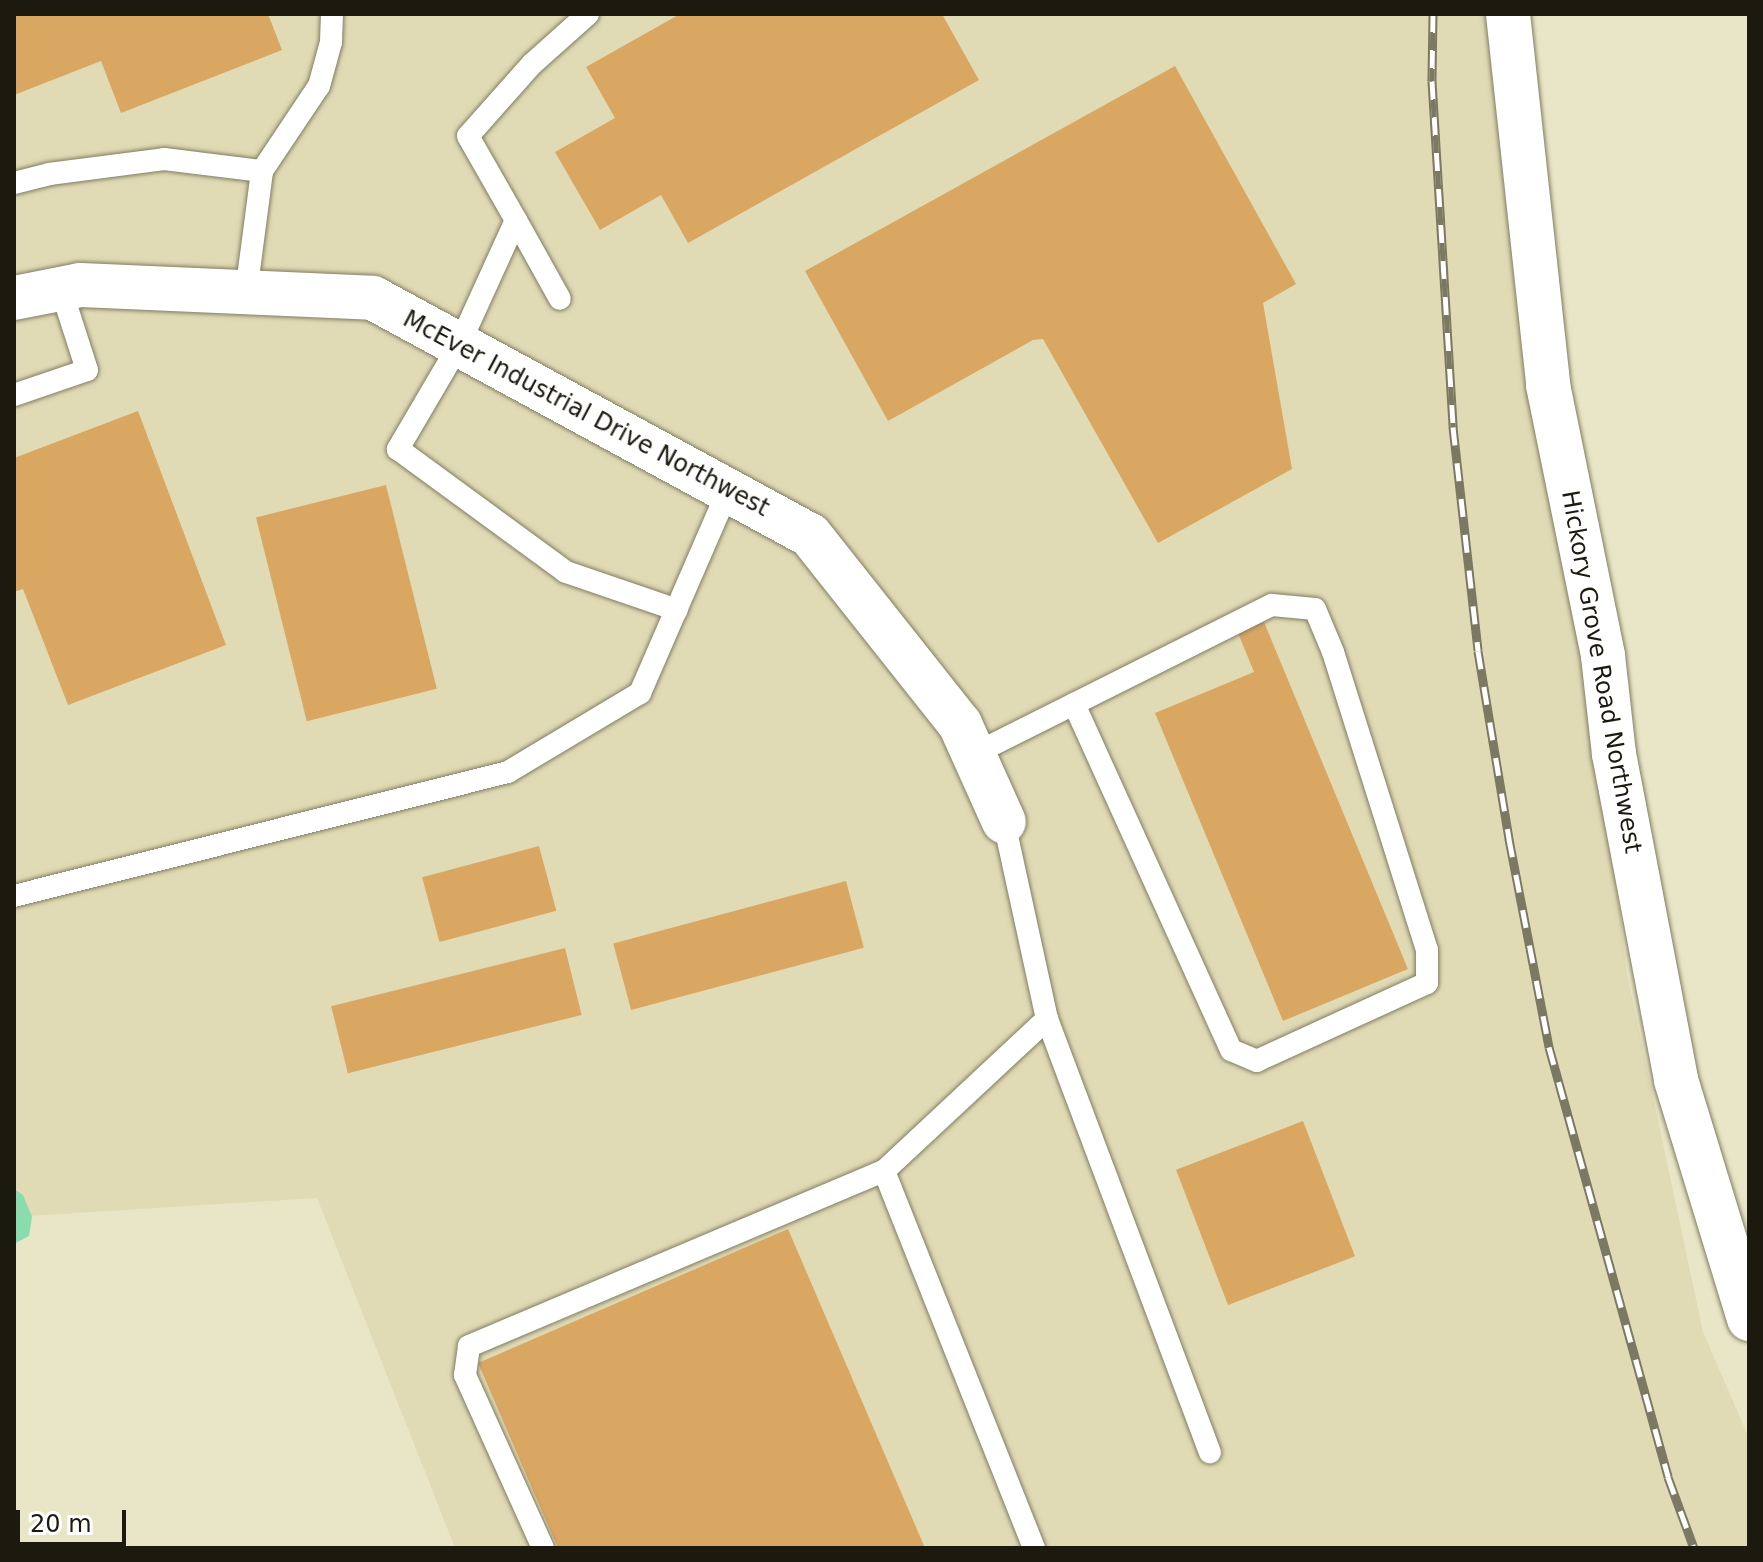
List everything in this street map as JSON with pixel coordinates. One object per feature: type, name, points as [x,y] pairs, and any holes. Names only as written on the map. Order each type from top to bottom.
[{"type":"street","name":"Hickory Grove Road Northwest","points":[[1508,14],[1548,385],[1603,656],[1614,754],[1676,1080],[1749,1319]]},
{"type":"street","name":"McEver Industrial Drive Northwest","points":[[14,298],[80,285],[373,298],[810,535],[960,724],[1004,822]]},
{"type":"lane","points":[[246,293],[262,171],[319,86],[331,42],[332,14]]},
{"type":"lane","points":[[560,299],[468,136],[532,64],[588,14]]},
{"type":"lane","points":[[14,183],[49,174],[164,159],[262,171]]},
{"type":"lane","points":[[516,220],[459,345],[398,449],[566,572],[677,610]]},
{"type":"lane","points":[[14,395],[87,370],[61,289]]},
{"type":"lane","points":[[14,896],[508,772],[640,693],[728,491]]},
{"type":"lane","points":[[974,754],[1074,704],[1272,605],[1315,609],[1333,652],[1427,950],[1427,983],[1257,1061],[1231,1050],[1074,704]]},
{"type":"lane","points":[[1004,822],[1047,1019],[1210,1452]]},
{"type":"lane","points":[[543,1548],[465,1375],[469,1346],[884,1171],[1047,1019]]},
{"type":"lane","points":[[884,1171],[1034,1548]]},
{"type":"shaded area","points":[[14,14],[1515,14],[1627,974],[1703,1332],[1749,1438],[1749,1548],[455,1548],[317,1198],[14,1217]]},
{"type":"shaded area","points":[[14,1189],[23,1195],[32,1217],[29,1236],[14,1244]]},
{"type":"building","points":[[14,14],[268,14],[282,50],[121,113],[101,61],[14,95]]},
{"type":"building","points":[[680,14],[942,14],[979,80],[688,243],[661,195],[600,230],[555,152],[615,118],[586,67]]},
{"type":"building","points":[[1175,66],[1296,284],[1263,303],[1292,469],[1158,543],[1043,339],[1033,340],[888,421],[805,271]]},
{"type":"building","points":[[138,411],[226,645],[68,705],[23,589],[14,592],[14,458]]},
{"type":"building","points":[[386,485],[437,689],[307,721],[256,517]]},
{"type":"building","points":[[1264,622],[1408,969],[1283,1021],[1155,713],[1254,672],[1238,633]]},
{"type":"building","points":[[539,846],[556,911],[439,942],[422,877]]},
{"type":"building","points":[[846,881],[864,948],[631,1010],[613,943]]},
{"type":"building","points":[[565,948],[582,1015],[348,1073],[331,1006]]},
{"type":"building","points":[[1303,1121],[1355,1256],[1228,1305],[1176,1170]]},
{"type":"building","points":[[788,1229],[925,1548],[558,1548],[478,1363]]},
{"type":"railway","points":[[1433,14],[1432,81],[1453,427],[1478,651],[1509,839],[1549,1047],[1668,1477],[1694,1548]]}]
